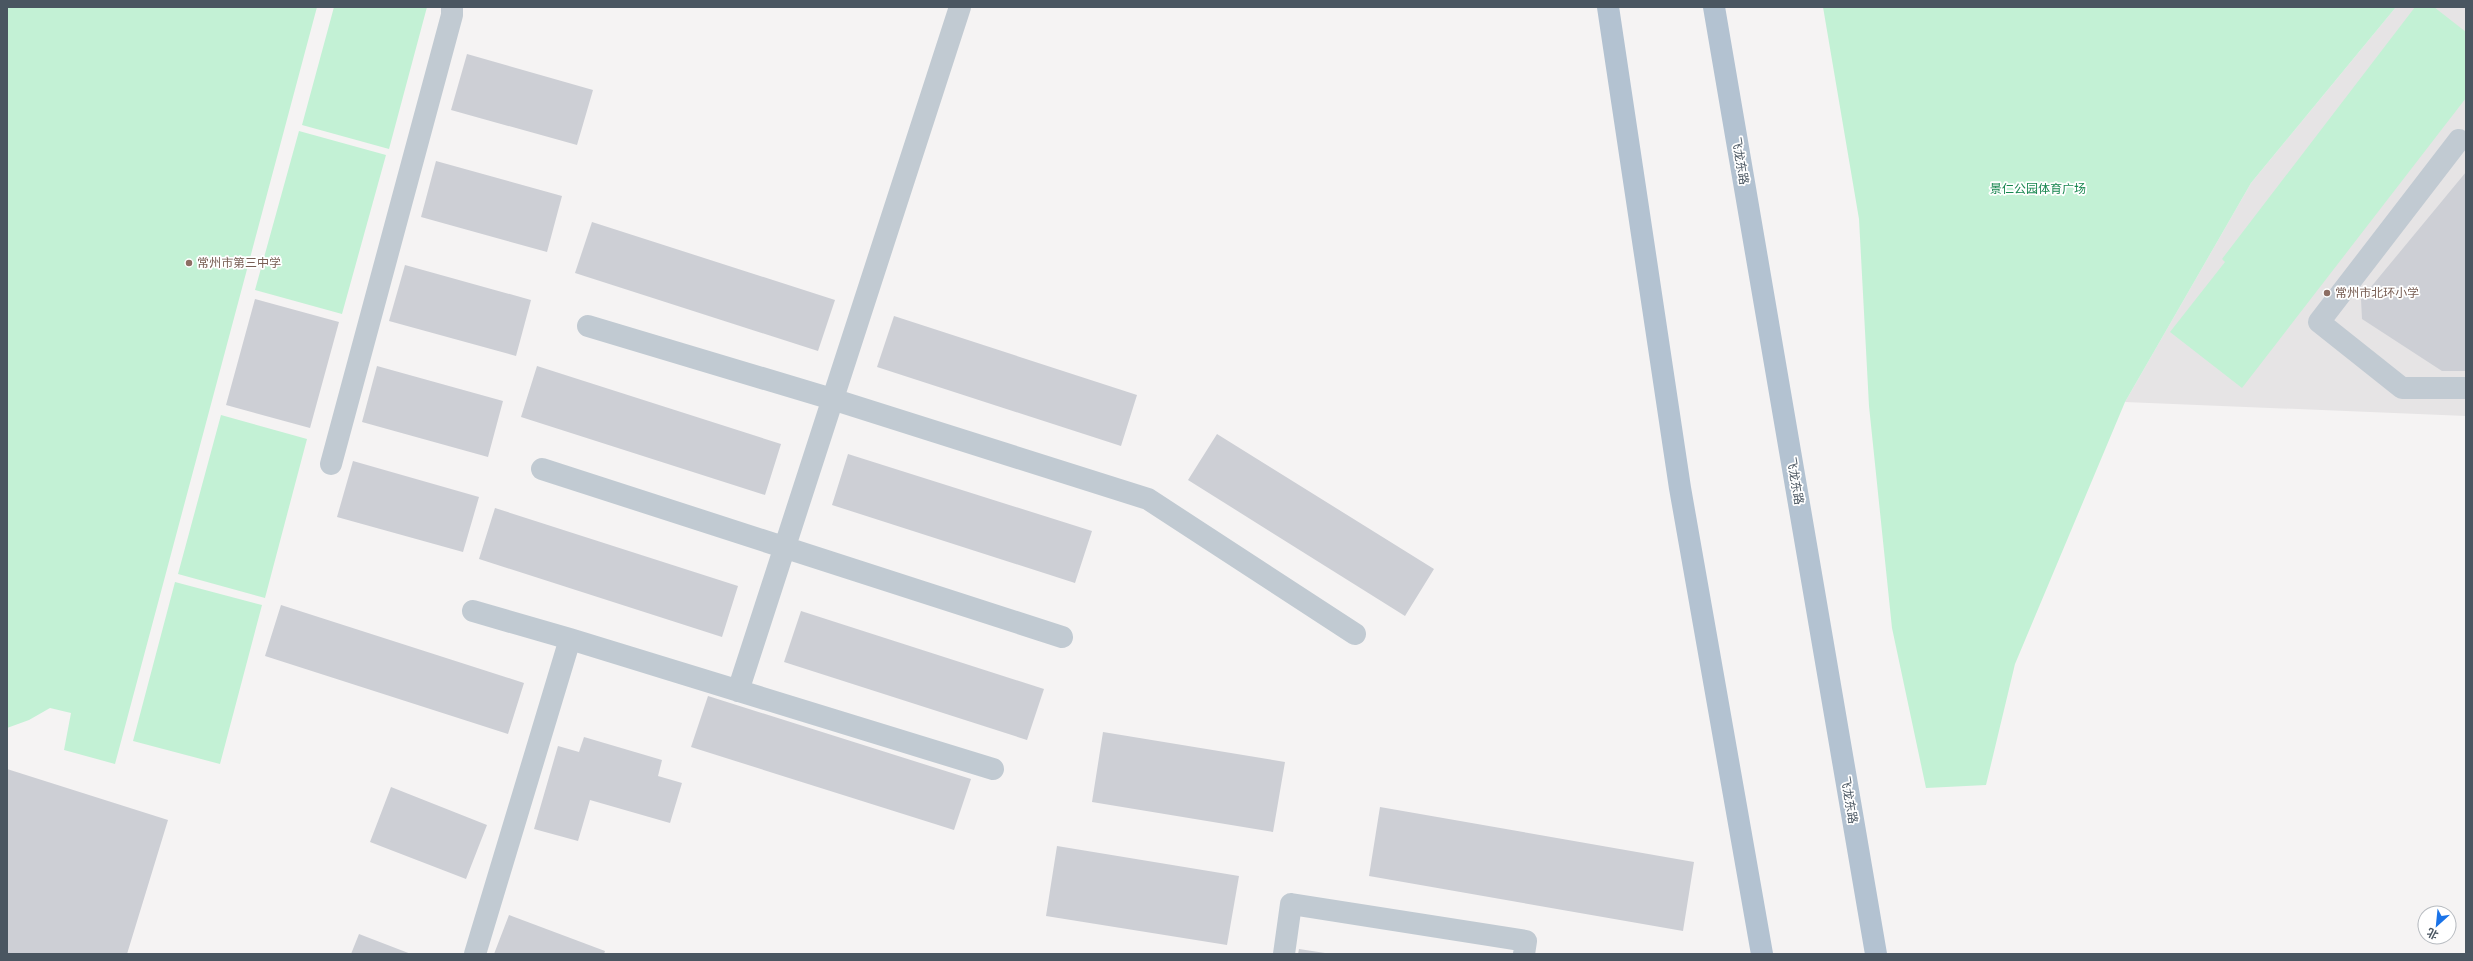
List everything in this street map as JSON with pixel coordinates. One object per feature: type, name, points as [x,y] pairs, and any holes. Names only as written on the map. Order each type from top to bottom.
[{"type":"main road","points":[[1608,7],[1680,488],[1762,954]]},
{"type":"main road","name":"飞龙东路","points":[[1714,7],[1876,954]]},
{"type":"main road","points":[[1718,7],[1718,29]]},
{"type":"lane","points":[[331,464],[452,15],[452,7]]},
{"type":"lane","points":[[738,691],[960,7]]},
{"type":"lane","points":[[2459,140],[2319,322],[2402,388],[2466,388]]},
{"type":"lane","points":[[588,326],[832,399],[1148,499],[1355,634]]},
{"type":"lane","points":[[542,468],[1062,637]]},
{"type":"lane","points":[[473,611],[570,639],[993,769]]},
{"type":"lane","points":[[475,954],[570,639]]},
{"type":"lane","points":[[1284,954],[1290,904],[1526,941],[1524,954]]},
{"type":"shaded area","name":"常州市北环小学","points":[[2396,7],[2466,7],[2466,416],[2125,402],[2251,183]]},
{"type":"green space","points":[[7,7],[317,7],[115,764],[64,750],[71,713],[50,708],[29,720],[7,728]]},
{"type":"green space","points":[[334,7],[427,7],[389,149],[302,125]]},
{"type":"green space","name":"景仁公园体育广场","points":[[1823,7],[2396,7],[2251,183],[2125,402],[2015,664],[1986,785],[1926,788],[1892,628],[1869,406],[1859,219]]},
{"type":"green space","points":[[2415,7],[2434,7],[2466,32],[2466,98],[2242,388],[2170,332],[2225,262],[2222,259]]},
{"type":"green space","points":[[299,131],[386,155],[342,314],[255,290]]},
{"type":"green space","points":[[221,415],[307,439],[265,598],[178,574]]},
{"type":"green space","points":[[175,582],[262,605],[220,764],[133,741]]},
{"type":"building","points":[[467,54],[593,90],[577,145],[451,110]]},
{"type":"building","points":[[436,161],[562,196],[547,252],[421,217]]},
{"type":"building","points":[[2466,172],[2466,371],[2442,371],[2362,319],[2361,299]]},
{"type":"building","points":[[592,222],[835,300],[818,351],[575,273]]},
{"type":"building","points":[[405,265],[531,300],[516,356],[389,321]]},
{"type":"building","points":[[255,299],[339,322],[310,428],[226,405]]},
{"type":"building","points":[[894,316],[1137,395],[1121,446],[877,367]]},
{"type":"building","points":[[377,366],[503,401],[488,457],[362,422]]},
{"type":"building","points":[[537,366],[781,444],[765,495],[521,417]]},
{"type":"building","points":[[1217,434],[1434,569],[1405,616],[1188,480]]},
{"type":"building","points":[[848,454],[1092,531],[1075,583],[832,505]]},
{"type":"building","points":[[353,461],[479,497],[463,552],[337,517]]},
{"type":"building","points":[[495,508],[738,586],[722,637],[479,559]]},
{"type":"building","points":[[281,605],[524,683],[508,734],[265,656]]},
{"type":"building","points":[[801,611],[1044,689],[1027,740],[784,662]]},
{"type":"building","points":[[708,696],[971,779],[954,830],[691,747]]},
{"type":"building","points":[[1103,732],[1285,762],[1273,832],[1092,802]]},
{"type":"building","points":[[584,737],[662,760],[658,776],[682,783],[670,823],[590,800],[578,841],[534,829],[558,746],[579,752]]},
{"type":"building","points":[[7,769],[168,820],[127,954],[7,954]]},
{"type":"building","points":[[391,787],[487,825],[466,879],[370,842]]},
{"type":"building","points":[[1380,807],[1694,862],[1683,931],[1369,876]]},
{"type":"building","points":[[1057,846],[1239,876],[1227,945],[1046,916]]},
{"type":"building","points":[[509,915],[605,951],[604,954],[494,954]]},
{"type":"building","points":[[359,934],[411,954],[351,954]]},
{"type":"building","points":[[1299,949],[1325,953],[1325,954],[1298,954]]},
{"type":"place","name":"常州市第三中学","points":[[189,263]]},
{"type":"place","name":"常州市北环小学","points":[[2327,293]]}]
